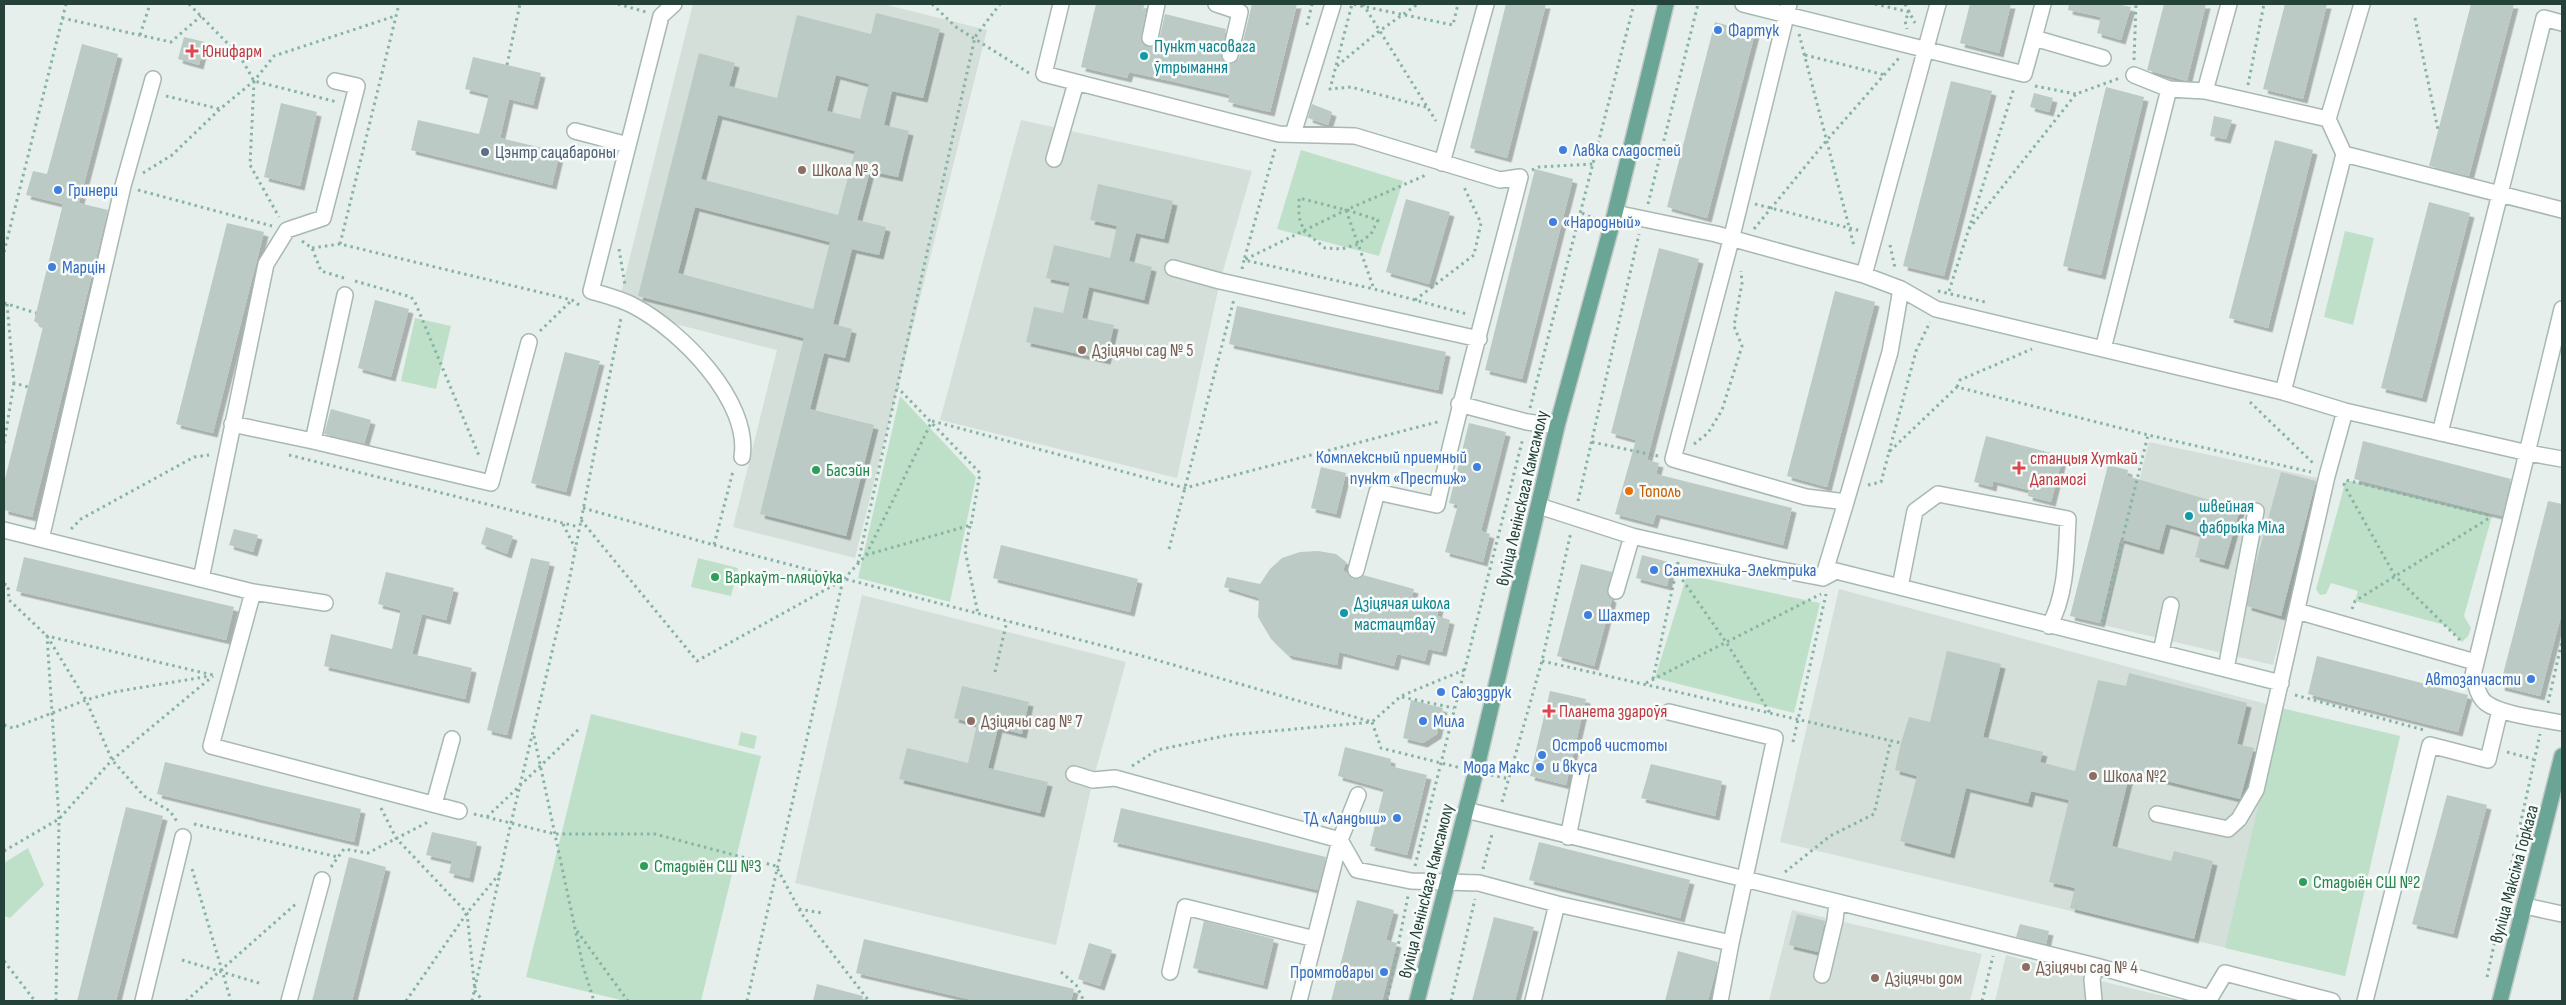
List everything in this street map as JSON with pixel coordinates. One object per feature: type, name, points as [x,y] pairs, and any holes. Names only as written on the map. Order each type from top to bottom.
[{"type":"main road","name":"вуліца Ленінскага Камсамолу","points":[[1417,1001],[1466,810],[1557,426],[1615,214],[1666,4]]},
{"type":"main road","name":"вуліца Максіма Горкага","points":[[2500,1001],[2562,756]]},
{"type":"lane","points":[[674,4],[661,16],[591,291],[633,305],[651,316],[697,358],[725,394],[739,418],[744,442],[742,457]]},
{"type":"lane","points":[[1061,4],[1044,74],[1286,134],[1356,136],[1500,180],[1520,177],[1484,319],[1457,410],[1437,505],[1377,492],[1356,570]]},
{"type":"lane","points":[[1150,38],[1157,4]]},
{"type":"lane","points":[[1216,4],[1240,12],[1230,55]]},
{"type":"lane","points":[[1286,134],[1333,4]]},
{"type":"lane","points":[[1442,163],[1486,4]]},
{"type":"lane","points":[[1743,4],[1792,12],[2024,74],[2043,4]]},
{"type":"lane","points":[[1864,275],[1938,4]]},
{"type":"lane","points":[[2205,91],[2229,4]]},
{"type":"lane","points":[[2283,392],[2344,154],[2328,119],[2362,4]]},
{"type":"lane","points":[[1792,12],[1740,201],[1673,459],[1806,497],[1846,502]]},
{"type":"lane","points":[[2440,433],[2544,18],[2562,23]]},
{"type":"lane","points":[[2034,38],[2102,58]]},
{"type":"lane","points":[[2134,75],[2169,89],[2205,91],[2328,119]]},
{"type":"lane","points":[[201,579],[266,264],[287,230],[323,218],[357,86],[335,80]]},
{"type":"lane","points":[[1054,159],[1076,83]]},
{"type":"lane","points":[[48,541],[123,186],[152,86]]},
{"type":"lane","points":[[2103,349],[2169,89]]},
{"type":"lane","points":[[574,131],[628,146]]},
{"type":"lane","points":[[2344,154],[2562,210]]},
{"type":"lane","points":[[1615,214],[1716,234],[1731,240],[1864,275],[1901,289],[1936,309],[2283,392],[2345,411],[2562,459]]},
{"type":"lane","points":[[1173,268],[1238,285],[1478,339]]},
{"type":"lane","points":[[1823,578],[1890,352],[1901,289]]},
{"type":"lane","points":[[313,440],[345,295]]},
{"type":"lane","points":[[2562,309],[2529,438],[2528,453],[2473,675],[2480,696],[2486,703],[2500,710],[2562,723]]},
{"type":"lane","points":[[232,424],[313,440],[490,483],[529,342]]},
{"type":"lane","points":[[1457,410],[1557,426]]},
{"type":"lane","points":[[2157,814],[2228,830],[2239,819],[2256,790],[2283,688],[2297,611],[2345,411]]},
{"type":"lane","points":[[1900,588],[1915,510],[1938,494],[2068,519],[2065,568],[2057,613],[2049,626]]},
{"type":"lane","points":[[1539,506],[1632,536],[1680,547],[1823,578],[1836,571],[2226,669],[2283,688]]},
{"type":"lane","points":[[2226,669],[2256,511]]},
{"type":"lane","points":[[4,530],[253,592],[325,603]]},
{"type":"lane","points":[[1616,591],[1632,536]]},
{"type":"lane","points":[[253,592],[211,746],[459,810]]},
{"type":"lane","points":[[2161,652],[2171,605]]},
{"type":"lane","points":[[2297,611],[2345,626],[2476,660]]},
{"type":"lane","points":[[2365,1001],[2430,745],[2488,760],[2500,710]]},
{"type":"lane","points":[[1669,712],[1775,738],[1720,1001]]},
{"type":"lane","points":[[434,804],[452,739]]},
{"type":"lane","points":[[1074,774],[1093,780],[1115,778],[1340,840],[1357,870],[1411,881],[1479,884],[1557,904],[1731,943]]},
{"type":"lane","points":[[1568,837],[1581,774]]},
{"type":"lane","points":[[1299,1001],[1340,840],[1358,795]]},
{"type":"lane","points":[[1466,810],[1568,837],[2096,966],[2209,999],[2225,973],[2332,1001]]},
{"type":"lane","points":[[143,1001],[183,837]]},
{"type":"lane","points":[[289,1001],[322,880]]},
{"type":"lane","points":[[1822,975],[1835,920],[1837,902]]},
{"type":"lane","points":[[1533,1001],[1557,904]]},
{"type":"lane","points":[[1170,972],[1185,906],[1315,940]]},
{"type":"lane","points":[[2525,906],[2562,914]]},
{"type":"lane","points":[[2094,1001],[2092,979],[2096,966]]},
{"type":"path","points":[[4,252],[66,4]]},
{"type":"path","points":[[140,35],[150,4]]},
{"type":"path","points":[[189,4],[240,56],[254,81],[250,165],[287,230]]},
{"type":"path","points":[[340,244],[399,4]]},
{"type":"path","points":[[507,65],[520,4]]},
{"type":"path","points":[[618,4],[661,16]]},
{"type":"path","points":[[932,4],[956,28],[1034,76]]},
{"type":"path","points":[[858,564],[974,38],[1000,4]]},
{"type":"path","points":[[1306,31],[1312,4]]},
{"type":"path","points":[[1426,107],[1351,87],[1330,89],[1352,4],[1453,25],[1458,4]]},
{"type":"path","points":[[1336,66],[1378,32],[1418,4]]},
{"type":"path","points":[[1387,1001],[1411,881],[1634,4]]},
{"type":"path","points":[[1875,4],[1909,12],[1905,21],[1907,30],[1912,30]]},
{"type":"path","points":[[1967,231],[2076,94],[2104,83],[2134,75],[2136,4]]},
{"type":"path","points":[[2245,100],[2264,4]]},
{"type":"path","points":[[1363,5],[1378,32],[1448,141]]},
{"type":"path","points":[[1792,12],[1798,27],[1857,256],[1868,258]]},
{"type":"path","points":[[62,18],[171,42],[200,16]]},
{"type":"path","points":[[123,186],[172,155],[220,109],[254,81],[274,56],[395,16]]},
{"type":"path","points":[[2415,18],[2438,130]]},
{"type":"path","points":[[1805,55],[1884,75]]},
{"type":"path","points":[[1864,489],[1869,483],[1881,482],[1916,351],[1936,309],[1949,291],[2018,72]]},
{"type":"path","points":[[254,81],[352,106]]},
{"type":"path","points":[[2033,85],[2076,94]]},
{"type":"path","points":[[152,86],[220,109]]},
{"type":"path","points":[[1169,549],[1244,260],[1286,134]]},
{"type":"path","points":[[1520,177],[1539,167],[1593,164]]},
{"type":"path","points":[[1244,260],[1346,210],[1432,172],[1423,170]]},
{"type":"path","points":[[1415,300],[1474,255],[1481,223],[1462,183]]},
{"type":"path","points":[[123,186],[287,230],[312,248],[321,271],[411,297],[415,302],[490,483],[503,509]]},
{"type":"path","points":[[1299,198],[1378,220],[1371,234],[1358,244],[1342,249],[1325,248],[1304,230],[1299,218],[1299,198]]},
{"type":"path","points":[[1740,201],[1849,227],[1874,235]]},
{"type":"path","points":[[1346,210],[1374,289]]},
{"type":"path","points":[[312,248],[340,244],[572,300],[583,307]]},
{"type":"path","points":[[619,247],[625,286]]},
{"type":"path","points":[[1244,260],[1374,289],[1484,319]]},
{"type":"path","points":[[529,342],[572,300]]},
{"type":"path","points":[[4,443],[14,383],[6,304],[36,313]]},
{"type":"path","points":[[472,1001],[581,520],[622,316],[612,314]]},
{"type":"path","points":[[1889,452],[1957,387],[1960,380],[2058,338]]},
{"type":"path","points":[[14,383],[28,387]]},
{"type":"path","points":[[1957,387],[2148,435],[2511,520]]},
{"type":"path","points":[[897,388],[932,421],[980,473],[965,550],[978,614]]},
{"type":"path","points":[[2245,398],[2328,476]]},
{"type":"path","points":[[932,421],[1185,488],[1457,410]]},
{"type":"path","points":[[581,520],[697,661],[843,580],[866,556],[932,421]]},
{"type":"path","points":[[2098,637],[2148,435]]},
{"type":"path","points":[[48,541],[81,519],[194,457],[226,452]]},
{"type":"path","points":[[282,453],[579,527]]},
{"type":"path","points":[[714,545],[737,455],[742,457]]},
{"type":"path","points":[[2345,482],[2344,485],[2395,576],[2476,660]]},
{"type":"path","points":[[583,508],[843,580],[1146,657],[1372,722]]},
{"type":"path","points":[[2345,626],[2355,601],[2492,516]]},
{"type":"path","points":[[563,524],[575,548]]},
{"type":"path","points":[[866,556],[971,525]]},
{"type":"path","points":[[1653,680],[1677,572],[1680,547]]},
{"type":"path","points":[[1677,572],[1726,642],[1770,712]]},
{"type":"path","points":[[746,1001],[843,580]]},
{"type":"path","points":[[4,584],[8,585],[9,600],[47,636],[86,700],[112,760]]},
{"type":"path","points":[[1646,683],[1827,591],[1792,749]]},
{"type":"path","points":[[995,672],[1007,621]]},
{"type":"path","points":[[47,636],[213,676]]},
{"type":"path","points":[[47,636],[59,819],[56,1001]]},
{"type":"path","points":[[2486,982],[2533,758],[2544,720],[2562,641]]},
{"type":"path","points":[[1542,661],[1902,742]]},
{"type":"path","points":[[4,725],[14,728],[86,700],[114,692],[213,676],[232,668]]},
{"type":"path","points":[[1115,778],[1157,750],[1229,735],[1372,722],[1401,696],[1464,670]]},
{"type":"path","points":[[4,851],[59,819],[112,760],[213,676]]},
{"type":"path","points":[[2283,688],[2426,730]]},
{"type":"path","points":[[1401,696],[1454,708]]},
{"type":"path","points":[[1372,722],[1381,748],[1441,763]]},
{"type":"path","points":[[487,817],[578,729]]},
{"type":"path","points":[[533,734],[575,928],[594,1001]]},
{"type":"path","points":[[1771,886],[1794,862],[1830,836],[1874,814],[1891,740]]},
{"type":"path","points":[[2492,748],[2533,758]]},
{"type":"path","points":[[370,788],[396,838],[467,913],[474,991],[483,1001]]},
{"type":"path","points":[[177,820],[338,857]]},
{"type":"path","points":[[511,824],[555,834],[655,834],[776,866],[799,909],[869,1001]]},
{"type":"path","points":[[406,1001],[467,913],[502,872]]},
{"type":"path","points":[[799,909],[822,913]]},
{"type":"path","points":[[575,928],[628,1001]]},
{"type":"path","points":[[1982,1001],[1996,942]]},
{"type":"path","points":[[182,960],[262,984]]},
{"type":"path","points":[[4,961],[35,1001]]},
{"type":"path","points":[[221,972],[231,1001]]},
{"type":"path","points":[[1061,972],[1076,985],[1084,1001]]},
{"type":"shaded area","name":"Школа № 3","points":[[693,4],[883,4],[987,30],[855,558],[733,527],[777,350],[617,309]]},
{"type":"shaded area","name":"Дзіцячы сад № 5","points":[[1021,120],[1252,171],[1220,281],[1177,478],[940,420]]},
{"type":"shaded area","points":[[2149,442],[2322,479],[2273,665],[2103,625]]},
{"type":"shaded area","name":"Школа №2","points":[[1839,589],[2281,708],[2400,736],[2345,976],[1780,842]]},
{"type":"shaded area","name":"Дзіцячы сад № 7","points":[[862,595],[1126,662],[1093,780],[1056,945],[795,883]]},
{"type":"shaded area","name":"Дзіцячы дом","points":[[1792,910],[1982,954],[1970,1001],[1769,1001]]},
{"type":"shaded area","name":"Дзіцячы сад № 4","points":[[2006,955],[2092,979],[2184,1001],[1995,1001]]},
{"type":"green space","points":[[1301,150],[1403,181],[1379,256],[1277,229]]},
{"type":"green space","points":[[2345,231],[2374,238],[2353,325],[2324,317]]},
{"type":"green space","points":[[415,318],[451,326],[436,389],[401,381]]},
{"type":"green space","points":[[900,396],[976,477],[950,602],[858,578]]},
{"type":"green space","points":[[2346,480],[2492,516],[2464,616],[2471,628],[2468,636],[2462,642],[2445,625],[2355,601],[2358,591],[2331,583],[2326,594],[2320,595],[2316,589]]},
{"type":"green space","points":[[698,558],[738,568],[731,596],[691,587]]},
{"type":"green space","points":[[1687,575],[1820,603],[1794,713],[1655,678]]},
{"type":"green space","name":"Стадыён СШ №2","points":[[2281,708],[2400,736],[2345,976],[2225,948]]},
{"type":"green space","name":"Стадыён СШ №3","points":[[591,714],[761,756],[701,1001],[625,1001],[526,977]]},
{"type":"green space","points":[[741,732],[757,736],[754,749],[738,745]]},
{"type":"green space","points":[[28,848],[44,885],[10,918],[4,916],[4,863]]},
{"type":"building","points":[[1096,4],[1145,4],[1143,9],[1146,9],[1141,40],[1149,47],[1153,47],[1159,40],[1165,14],[1226,29],[1221,57],[1228,64],[1233,64],[1239,58],[1252,4],[1297,4],[1270,112],[1228,102],[1230,95],[1129,72],[1127,78],[1081,67]]},
{"type":"building","points":[[1506,4],[1546,4],[1507,158],[1470,148]]},
{"type":"building","points":[[1970,4],[2011,4],[1999,53],[1960,43]]},
{"type":"building","points":[[2069,4],[2116,4],[2131,7],[2121,40],[2097,33],[2101,17],[2068,10]]},
{"type":"building","points":[[2164,4],[2206,4],[2187,81],[2147,70]]},
{"type":"building","points":[[2285,4],[2327,4],[2303,99],[2263,89]]},
{"type":"building","points":[[2471,4],[2514,4],[2469,176],[2429,166]]},
{"type":"building","points":[[876,13],[940,29],[923,98],[892,91],[884,125],[909,131],[898,177],[870,171],[857,220],[886,227],[879,255],[852,249],[833,324],[852,329],[845,358],[824,353],[810,409],[874,425],[846,536],[760,514],[804,338],[638,296],[699,53],[735,63],[729,86],[777,98],[797,15],[871,34]],"holes":[[[836,75],[869,84],[860,119],[827,111]],[[718,115],[855,151],[838,215],[701,179]],[[695,207],[830,242],[813,309],[678,273]]]},
{"type":"building","points":[[1715,22],[1755,33],[1707,218],[1667,207]]},
{"type":"building","name":"Юнифарм","points":[[184,37],[205,42],[199,65],[178,59]]},
{"type":"building","points":[[82,44],[118,54],[79,203],[108,210],[32,517],[4,510],[4,483],[43,327],[34,321],[63,204],[26,195],[33,171],[47,174]]},
{"type":"building","points":[[473,57],[541,73],[533,105],[509,99],[500,138],[560,152],[552,185],[411,150],[418,120],[479,134],[489,95],[465,89]]},
{"type":"building","points":[[1951,81],[1992,91],[1944,276],[1903,266]]},
{"type":"building","points":[[2106,87],[2144,97],[2101,275],[2063,266]]},
{"type":"building","points":[[2034,93],[2053,98],[2049,112],[2030,107]]},
{"type":"building","points":[[281,103],[317,112],[300,186],[264,177]]},
{"type":"building","points":[[1312,104],[1332,112],[1328,125],[1308,118]]},
{"type":"building","points":[[2214,116],[2232,120],[2226,139],[2210,136]]},
{"type":"building","points":[[2275,140],[2313,150],[2268,328],[2229,318]]},
{"type":"building","points":[[1535,169],[1573,179],[1522,379],[1485,370]]},
{"type":"building","points":[[1098,184],[1173,201],[1164,239],[1136,233],[1129,261],[1152,267],[1144,300],[1089,287],[1082,318],[1114,325],[1106,360],[1026,342],[1034,307],[1063,313],[1070,283],[1046,278],[1054,245],[1110,258],[1117,226],[1090,220]]},
{"type":"building","points":[[1406,199],[1450,212],[1429,284],[1386,272]]},
{"type":"building","points":[[2429,202],[2470,213],[2422,398],[2381,388]]},
{"type":"building","points":[[227,223],[264,232],[213,433],[176,424]]},
{"type":"building","points":[[1659,248],[1699,259],[1647,460],[1659,463],[1656,474],[1792,508],[1783,545],[1656,514],[1653,524],[1615,514],[1636,440],[1611,433]]},
{"type":"building","points":[[1835,291],[1875,302],[1827,487],[1787,476]]},
{"type":"building","points":[[375,300],[409,309],[391,377],[358,368]]},
{"type":"building","points":[[1237,306],[1446,352],[1438,390],[1229,344]]},
{"type":"building","points":[[565,352],[600,361],[566,492],[531,483]]},
{"type":"building","points":[[331,409],[371,420],[364,444],[324,434]]},
{"type":"building","name":"Комплексный приемный пункт «Престиж»","points":[[1469,423],[1506,432],[1481,531],[1490,534],[1483,562],[1445,552],[1458,505],[1449,503]]},
{"type":"building","name":"станцыя Хуткай Дапамогі","points":[[1986,436],[2063,456],[2051,502],[2028,496],[2029,490],[1993,481],[1992,487],[1974,482]]},
{"type":"building","points":[[2363,441],[2511,479],[2502,516],[2354,479]]},
{"type":"building","points":[[2108,465],[2128,470],[2127,476],[2240,509],[2224,565],[2195,557],[2201,534],[2166,524],[2159,550],[2120,539],[2100,623],[2070,616]]},
{"type":"building","points":[[1321,467],[1346,473],[1336,514],[1311,508]]},
{"type":"building","points":[[2281,472],[2316,481],[2281,616],[2247,606],[2254,570]]},
{"type":"building","points":[[2548,501],[2562,504],[2562,612],[2540,696],[2500,686]]},
{"type":"building","points":[[486,527],[513,536],[507,554],[481,544]]},
{"type":"building","points":[[234,529],[258,535],[253,552],[229,545]]},
{"type":"building","points":[[1001,545],[1138,579],[1130,612],[993,578]]},
{"type":"building","points":[[1318,551],[1336,554],[1346,562],[1343,570],[1353,579],[1359,579],[1363,575],[1414,589],[1411,600],[1439,607],[1437,616],[1450,620],[1442,652],[1428,649],[1425,661],[1397,654],[1394,666],[1339,652],[1337,665],[1288,655],[1271,639],[1258,617],[1259,598],[1224,587],[1227,577],[1260,584],[1270,569],[1282,558],[1300,552]]},
{"type":"building","name":"Сантехника-Электрика","points":[[1642,555],[1672,563],[1667,586],[1636,578]]},
{"type":"building","points":[[24,557],[234,607],[226,640],[16,591]]},
{"type":"building","points":[[531,558],[550,562],[507,735],[487,730]]},
{"type":"building","name":"Шахтер","points":[[1581,564],[1612,572],[1607,593],[1612,599],[1594,666],[1557,656]]},
{"type":"building","points":[[386,572],[454,588],[446,620],[422,614],[412,654],[472,668],[465,699],[324,666],[331,634],[392,649],[401,610],[378,604]]},
{"type":"building","points":[[1947,651],[2001,664],[1983,737],[2043,752],[2040,762],[2075,771],[2098,680],[2126,686],[2129,673],[2247,703],[2237,744],[2254,748],[2240,799],[2130,772],[2112,846],[2171,861],[2174,851],[2213,861],[2194,939],[2070,908],[2075,888],[2049,882],[2069,800],[2031,791],[2028,803],[1966,788],[1950,854],[1900,841],[1917,776],[1895,770],[1901,743],[1909,717],[1930,722]]},
{"type":"building","points":[[2317,656],[2468,695],[2458,732],[2308,694]]},
{"type":"building","points":[[962,686],[1029,702],[1022,734],[998,728],[988,768],[1048,782],[1040,813],[899,779],[907,748],[968,763],[977,724],[954,718]]},
{"type":"building","points":[[1550,691],[1586,699],[1566,785],[1530,776]]},
{"type":"building","name":"Мила","points":[[1411,700],[1443,708],[1437,734],[1423,743],[1403,738]]},
{"type":"building","name":"ТД «Ландыш»","points":[[1345,747],[1391,759],[1390,766],[1427,775],[1407,855],[1370,846],[1384,789],[1338,776]]},
{"type":"building","points":[[165,762],[361,809],[354,842],[157,794]]},
{"type":"building","points":[[1651,764],[1722,781],[1715,816],[1641,798]]},
{"type":"building","points":[[2447,795],[2487,805],[2453,934],[2412,924]]},
{"type":"building","points":[[126,807],[163,816],[116,1001],[77,1001]]},
{"type":"building","points":[[1121,808],[1326,857],[1318,890],[1113,842]]},
{"type":"building","points":[[432,832],[477,842],[469,878],[449,873],[452,861],[426,855]]},
{"type":"building","points":[[1539,842],[1690,880],[1680,918],[1529,880]]},
{"type":"building","points":[[349,857],[386,867],[352,1001],[312,1001]]},
{"type":"building","points":[[1357,900],[1394,910],[1386,940],[1397,943],[1382,1001],[1331,1001]]},
{"type":"building","points":[[1797,914],[1825,921],[1818,952],[1789,945]]},
{"type":"building","points":[[1494,917],[1534,927],[1515,1001],[1472,1001]]},
{"type":"building","points":[[1204,921],[1274,939],[1263,985],[1193,968]]},
{"type":"building","points":[[2020,924],[2049,931],[2046,944],[2016,937]]},
{"type":"building","points":[[864,939],[1074,989],[1071,1001],[977,1001],[856,973]]},
{"type":"building","points":[[1089,943],[1112,950],[1100,986],[1078,979]]},
{"type":"building","points":[[1678,951],[1718,962],[1708,1001],[1665,1001]]},
{"type":"building","points":[[817,984],[863,996],[862,1001],[813,1001]]},
{"type":"place","name":"Фартук","points":[[1718,30]]},
{"type":"place","name":"Юнифарм","points":[[192,51]]},
{"type":"place","name":"Пункт часовага ўтрымання","points":[[1144,56]]},
{"type":"place","name":"Лавка сладостей","points":[[1563,150]]},
{"type":"place","name":"Цэнтр сацабароны","points":[[485,152]]},
{"type":"place","name":"Школа № 3","points":[[802,170]]},
{"type":"place","name":"Гринери","points":[[58,190]]},
{"type":"place","name":"«Народный»","points":[[1553,222]]},
{"type":"place","name":"Марцін","points":[[52,267]]},
{"type":"place","name":"Дзіцячы сад № 5","points":[[1082,350]]},
{"type":"place","name":"Комплексный приемный пункт «Престиж»","points":[[1477,467]]},
{"type":"place","name":"станцыя Хуткай Дапамогі","points":[[2019,468]]},
{"type":"place","name":"Басэйн","points":[[816,470]]},
{"type":"place","name":"Тополь","points":[[1629,491]]},
{"type":"place","name":"швейная фабрыка Міла","points":[[2189,516]]},
{"type":"place","name":"Сантехника-Электрика","points":[[1654,570]]},
{"type":"place","name":"Варкаўт-пляцоўка","points":[[715,577]]},
{"type":"place","name":"Дзіцячая школа мастацтваў","points":[[1344,613]]},
{"type":"place","name":"Шахтер","points":[[1588,615]]},
{"type":"place","name":"Автозапчасти","points":[[2531,679]]},
{"type":"place","name":"Саюздрук","points":[[1441,692]]},
{"type":"place","name":"Планета здароўя","points":[[1549,711]]},
{"type":"place","name":"Дзіцячы сад № 7","points":[[971,721]]},
{"type":"place","name":"Мила","points":[[1423,721]]},
{"type":"place","name":"Остров чистоты и вкуса","points":[[1542,755]]},
{"type":"place","name":"Мода Макс","points":[[1540,767]]},
{"type":"place","name":"Школа №2","points":[[2093,776]]},
{"type":"place","name":"ТД «Ландыш»","points":[[1397,818]]},
{"type":"place","name":"Стадыён СШ №3","points":[[644,866]]},
{"type":"place","name":"Стадыён СШ №2","points":[[2303,882]]},
{"type":"place","name":"Дзіцячы сад № 4","points":[[2026,967]]},
{"type":"place","name":"Промтовары","points":[[1384,972]]},
{"type":"place","name":"Дзіцячы дом","points":[[1875,978]]}]
